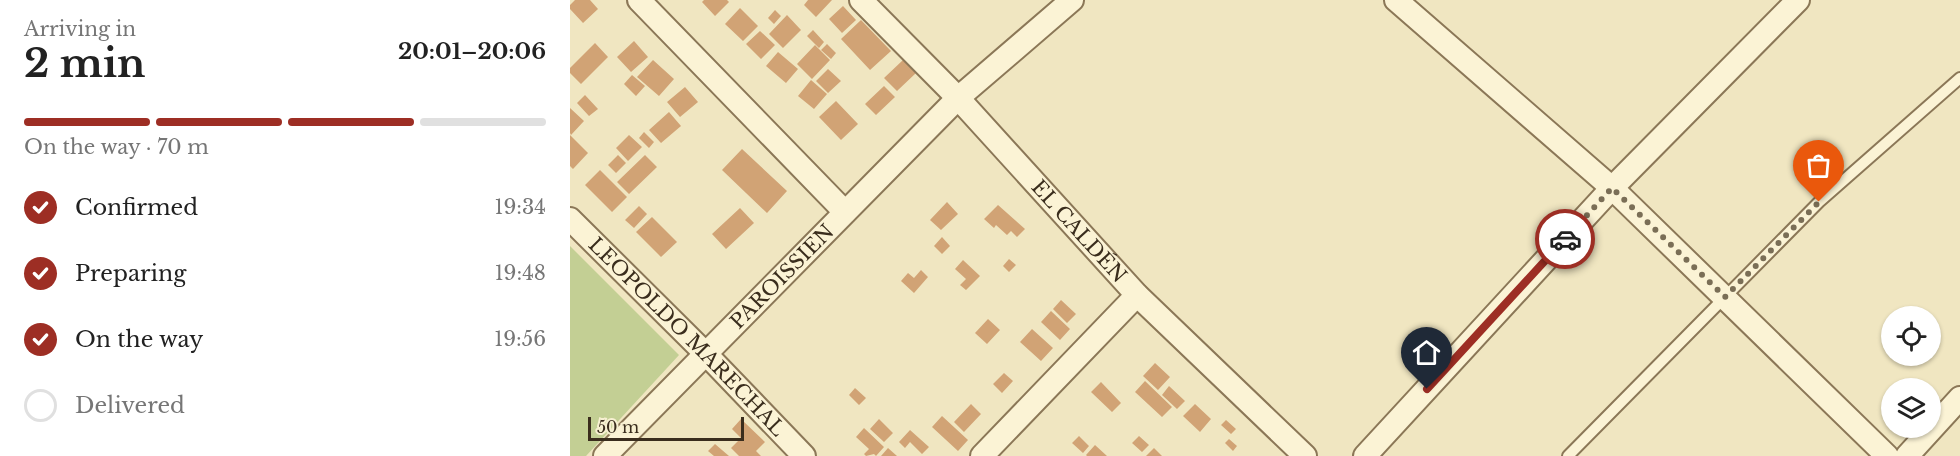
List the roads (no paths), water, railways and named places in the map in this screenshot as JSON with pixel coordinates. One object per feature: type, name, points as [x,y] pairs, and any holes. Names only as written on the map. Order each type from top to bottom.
[{"type":"street","points":[[639,0],[845,213]]},
{"type":"street","name":"EL CALDÉN","points":[[861,0],[958,98],[1137,295],[1305,456]]},
{"type":"street","name":"PAROISSIEN","points":[[605,456],[958,98],[1072,0]]},
{"type":"street","points":[[1396,0],[1612,188],[1887,456]]},
{"type":"street","points":[[1365,456],[1612,188],[1797,0]]},
{"type":"street","name":"LEOPOLDO MARECHAL","points":[[570,219],[706,354],[804,456]]},
{"type":"street","points":[[982,456],[1137,295]]},
{"type":"street","points":[[1907,456],[1960,398]]},
{"type":"lane","points":[[1568,456],[1819,202],[1960,78]]}]
